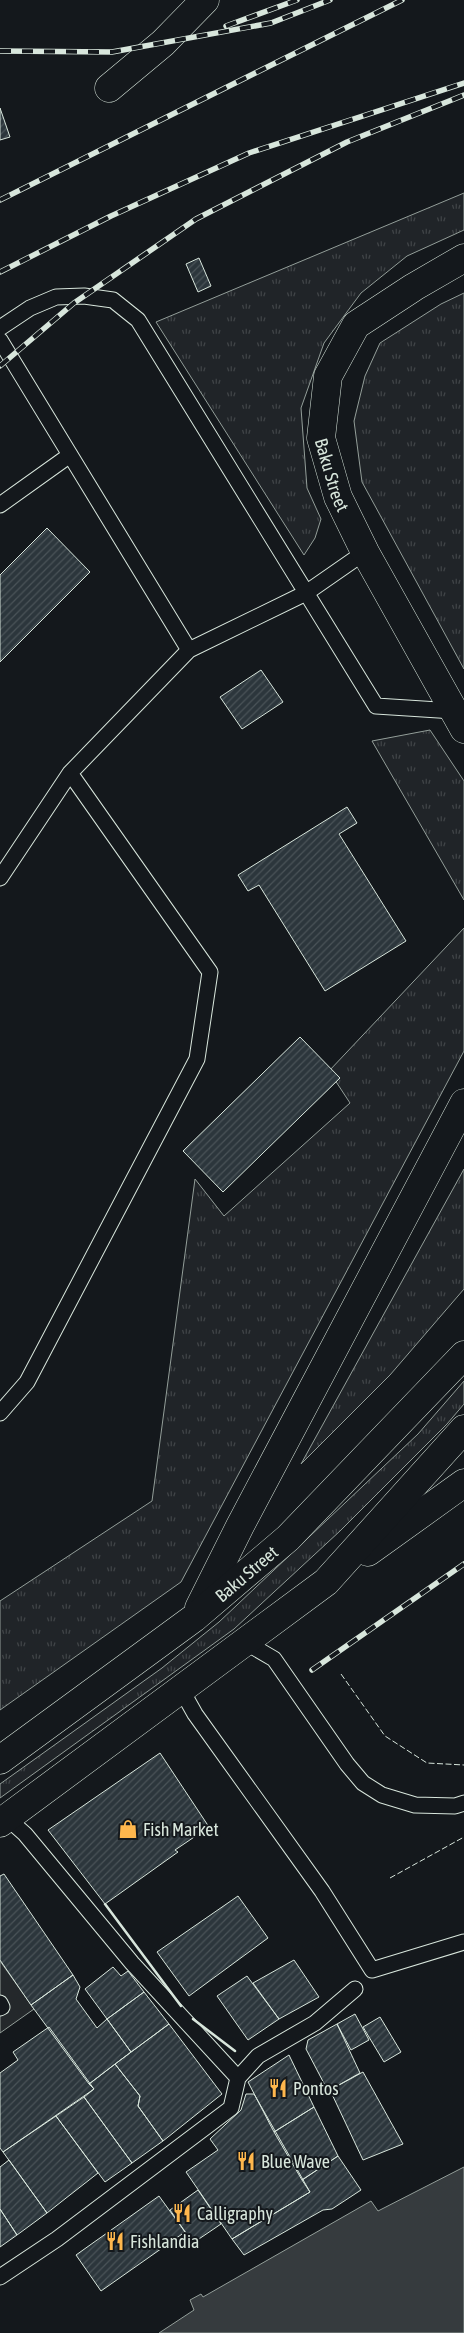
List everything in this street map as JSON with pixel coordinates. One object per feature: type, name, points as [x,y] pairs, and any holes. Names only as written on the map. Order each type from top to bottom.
[{"type":"main road","points":[[109,88],[164,43],[205,0]]},
{"type":"main road","name":"Baku Street","points":[[459,720],[365,552],[338,497],[321,438],[328,376],[356,325],[414,287],[464,258]]},
{"type":"main road","points":[[194,1618],[240,1526],[464,1103]]},
{"type":"main road","name":"Baku Street","points":[[0,1760],[194,1618],[288,1538],[464,1355]]},
{"type":"main road","points":[[326,1582],[464,1428]]},
{"type":"main road","points":[[4,1820],[326,1582],[464,1483]]},
{"type":"lane","points":[[0,328],[30,308],[56,298],[84,296],[114,300],[138,320],[376,706],[459,720]]},
{"type":"lane","points":[[0,340],[189,650]]},
{"type":"lane","points":[[0,505],[70,455]]},
{"type":"lane","points":[[0,878],[70,773],[189,650],[306,593],[365,552]]},
{"type":"lane","points":[[0,1413],[27,1382],[196,1059],[210,972],[70,773]]},
{"type":"lane","points":[[245,1642],[274,1659],[347,1764],[363,1783],[382,1795],[415,1805],[455,1806],[464,1803]]},
{"type":"lane","points":[[181,1689],[195,1714],[322,1891],[372,1970],[464,1942]]},
{"type":"lane","points":[[4,1820],[25,1834],[132,1963],[238,2078]]},
{"type":"lane","points":[[0,2277],[57,2238],[231,2108],[238,2078],[258,2056],[315,2023],[355,1989]]},
{"type":"lane","points":[[0,2003],[2,2007],[0,2008]]},
{"type":"green space","points":[[464,193],[464,230],[407,256],[361,293],[324,343],[301,408],[307,488],[321,519],[315,538],[304,555],[156,322]]},
{"type":"green space","points":[[464,293],[464,669],[362,482],[354,421],[365,376],[380,343],[441,304]]},
{"type":"green space","points":[[430,730],[464,781],[464,900],[372,741]]},
{"type":"green space","points":[[464,928],[464,1051],[181,1582],[0,1710],[0,1601],[152,1501],[195,1179],[224,1216],[350,1103],[329,1071]]},
{"type":"green space","points":[[464,1169],[464,1289],[390,1375],[301,1464]]},
{"type":"green space","points":[[464,1381],[464,1404],[447,1424],[340,1531],[234,1629],[0,1798],[0,1784],[162,1668],[219,1622],[418,1434]]},
{"type":"shaded area","points":[[0,1961],[34,2009],[0,2033]]},
{"type":"shaded area","points":[[464,2167],[464,2333],[159,2333],[194,2310],[190,2300],[201,2294],[203,2297],[371,2201],[378,2211]]},
{"type":"building","points":[[0,108],[10,137],[0,140]]},
{"type":"building","points":[[199,258],[211,286],[198,292],[186,264]]},
{"type":"building","points":[[47,528],[90,572],[0,662],[0,575]]},
{"type":"building","points":[[261,670],[283,702],[242,729],[220,697]]},
{"type":"building","points":[[347,807],[357,823],[339,834],[406,941],[325,991],[259,885],[248,891],[238,875]]},
{"type":"building","points":[[300,1037],[340,1078],[223,1192],[183,1151]]},
{"type":"building","name":"Fish Market","points":[[160,1753],[209,1827],[175,1850],[178,1852],[105,1904],[48,1830]]},
{"type":"building","points":[[4,1874],[73,1975],[31,2005],[0,1960],[0,1876]]},
{"type":"building","points":[[238,1896],[268,1938],[189,1996],[157,1952]]},
{"type":"building","points":[[294,1960],[319,1997],[279,2019],[253,1983]]},
{"type":"building","points":[[113,1967],[121,1976],[128,1971],[144,1992],[107,2019],[85,1989]]},
{"type":"building","points":[[73,1975],[80,1987],[76,1999],[97,2028],[107,2019],[131,2052],[89,2084],[31,2005]]},
{"type":"building","points":[[247,1976],[279,2019],[248,2040],[217,1996]]},
{"type":"building","points":[[144,1992],[169,2024],[131,2052],[107,2019]]},
{"type":"building","points":[[355,2014],[369,2040],[351,2050],[337,2024]]},
{"type":"building","points":[[380,2017],[401,2052],[384,2062],[363,2027]]},
{"type":"building","points":[[169,2024],[222,2094],[163,2141],[138,2106],[140,2096],[115,2064]]},
{"type":"building","points":[[337,2024],[360,2073],[328,2091],[306,2049],[308,2040]]},
{"type":"building","points":[[49,2027],[94,2089],[3,2152],[0,2148],[0,2073],[18,2060],[13,2052]]},
{"type":"building","name":"Pontos","points":[[289,2055],[314,2107],[274,2132],[248,2082]]},
{"type":"building","points":[[115,2064],[140,2096],[138,2106],[163,2141],[132,2163],[84,2097],[94,2089],[89,2084]]},
{"type":"building","points":[[363,2072],[403,2144],[363,2160],[330,2090]]},
{"type":"building","name":"Blue Wave","points":[[246,2094],[254,2094],[310,2192],[232,2239],[186,2172],[218,2150],[210,2139],[241,2110]]},
{"type":"building","points":[[84,2097],[132,2163],[105,2182],[56,2116]]},
{"type":"building","points":[[314,2107],[338,2156],[302,2180],[274,2132]]},
{"type":"building","points":[[56,2116],[98,2173],[47,2213],[3,2152]]},
{"type":"building","points":[[338,2156],[361,2190],[332,2209],[323,2210],[244,2255],[232,2239],[310,2192],[302,2180]]},
{"type":"building","points":[[9,2160],[47,2213],[17,2235],[0,2209],[0,2167]]},
{"type":"building","points":[[198,2190],[221,2224],[193,2243],[170,2210]]},
{"type":"building","points":[[159,2196],[185,2232],[101,2291],[76,2255]]},
{"type":"building","points":[[0,2209],[17,2235],[0,2247]]},
{"type":"railway","points":[[226,26],[297,0]]},
{"type":"railway","points":[[0,51],[112,52],[271,23],[330,0]]},
{"type":"railway","points":[[0,200],[402,0]]},
{"type":"railway","points":[[0,272],[111,216],[249,153],[464,83]]},
{"type":"railway","points":[[0,366],[74,303],[196,219],[347,142],[464,95]]},
{"type":"railway","points":[[312,1670],[464,1564]]},
{"type":"fence","points":[[341,1674],[385,1736],[427,1763],[464,1765]]},
{"type":"fence","points":[[390,1878],[464,1837]]},
{"type":"wall","points":[[105,1904],[181,2006]]},
{"type":"wall","points":[[193,2019],[235,2051]]},
{"type":"place","name":"Fish Market","points":[[128,1829]]},
{"type":"place","name":"Pontos","points":[[278,2088]]},
{"type":"place","name":"Blue Wave","points":[[246,2161]]},
{"type":"place","name":"Calligraphy","points":[[182,2213]]},
{"type":"place","name":"Fishlandia","points":[[115,2241]]}]
